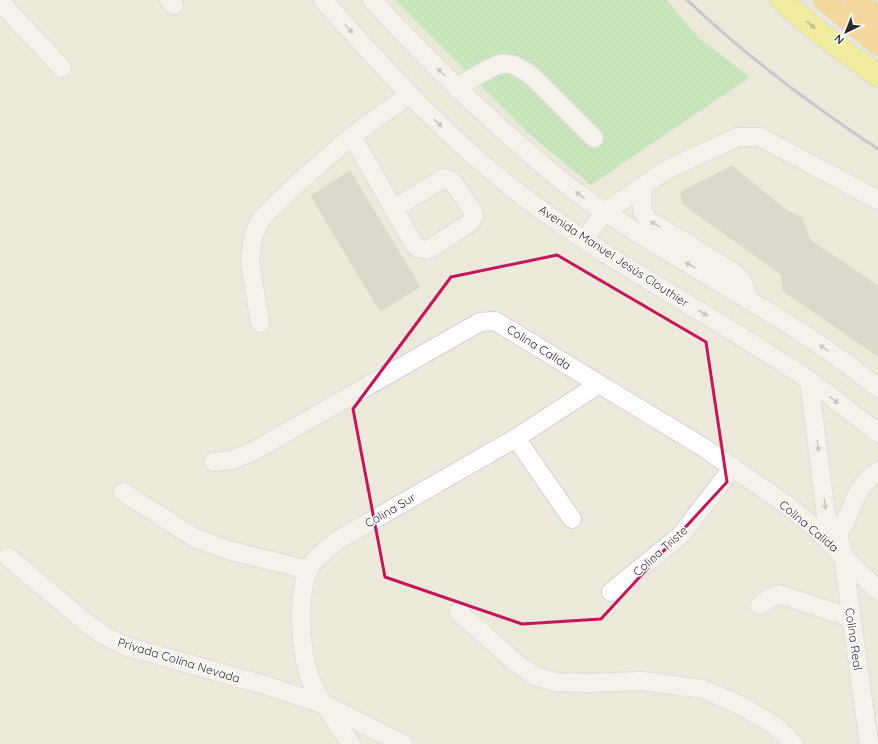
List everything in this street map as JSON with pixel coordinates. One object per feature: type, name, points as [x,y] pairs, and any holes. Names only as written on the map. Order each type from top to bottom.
[{"type":"highway","points":[[825,0],[878,44]]},
{"type":"highway","points":[[857,0],[878,18]]},
{"type":"main road","points":[[781,0],[820,33],[878,76]]},
{"type":"main road","points":[[868,0],[878,8]]},
{"type":"street","name":"Avenida Manuel Jesús Clouthier","points":[[323,0],[409,95],[468,152],[529,201],[584,239],[808,380],[878,433]]},
{"type":"street","points":[[372,0],[456,88],[534,158],[584,198],[747,298],[819,345],[878,388]]},
{"type":"street","points":[[0,2],[62,68]]},
{"type":"street","points":[[456,88],[469,79],[501,64],[513,65],[523,69],[533,77],[594,138]]},
{"type":"street","points":[[260,323],[250,262],[252,242],[256,229],[263,217],[352,136],[409,95]]},
{"type":"street","points":[[352,136],[393,209]]},
{"type":"street","points":[[584,239],[605,212],[666,170],[738,137],[760,137],[878,200]]},
{"type":"street","points":[[642,187],[642,211],[648,220],[732,271],[742,280],[746,288],[747,298]]},
{"type":"street","name":"Colina Calida","points":[[214,462],[232,460],[252,452],[480,322],[495,321],[703,447],[733,467],[792,510],[843,555],[878,590]]},
{"type":"street","name":"Colina Real","points":[[808,380],[826,515],[830,525],[838,534],[843,555],[869,744]]},
{"type":"street","name":"Colina Sur","points":[[351,744],[317,693],[303,654],[302,605],[308,570],[320,554],[338,540],[516,438],[599,384]]},
{"type":"street","points":[[516,438],[572,519]]},
{"type":"street","name":"Colina Triste","points":[[611,592],[681,535],[733,467]]},
{"type":"street","points":[[838,534],[848,518],[856,492],[870,476],[878,471]]},
{"type":"street","points":[[123,492],[195,538],[228,550],[308,570]]},
{"type":"street","name":"Privada Colina Nevada","points":[[8,557],[89,625],[105,636],[125,646],[268,686],[326,705],[403,744]]},
{"type":"street","points":[[760,605],[770,597],[779,594],[851,618]]},
{"type":"street","points":[[459,612],[515,662],[535,676],[555,682],[586,683],[642,681],[703,689],[740,705],[774,725],[794,744]]},
{"type":"highlighted area","points":[[557,255],[706,342],[727,482],[601,619],[522,624],[385,577],[353,409],[451,277]]},
{"type":"green space","points":[[395,0],[666,0],[700,39],[750,77],[591,185],[527,132]]},
{"type":"building","points":[[732,166],[787,211],[802,218],[810,240],[878,286],[878,356],[783,291],[782,275],[683,204],[681,192]]},
{"type":"building","points":[[350,171],[420,287],[380,311],[311,196]]},
{"type":"railway","points":[[687,0],[732,41],[780,79],[828,115],[878,149]]}]
